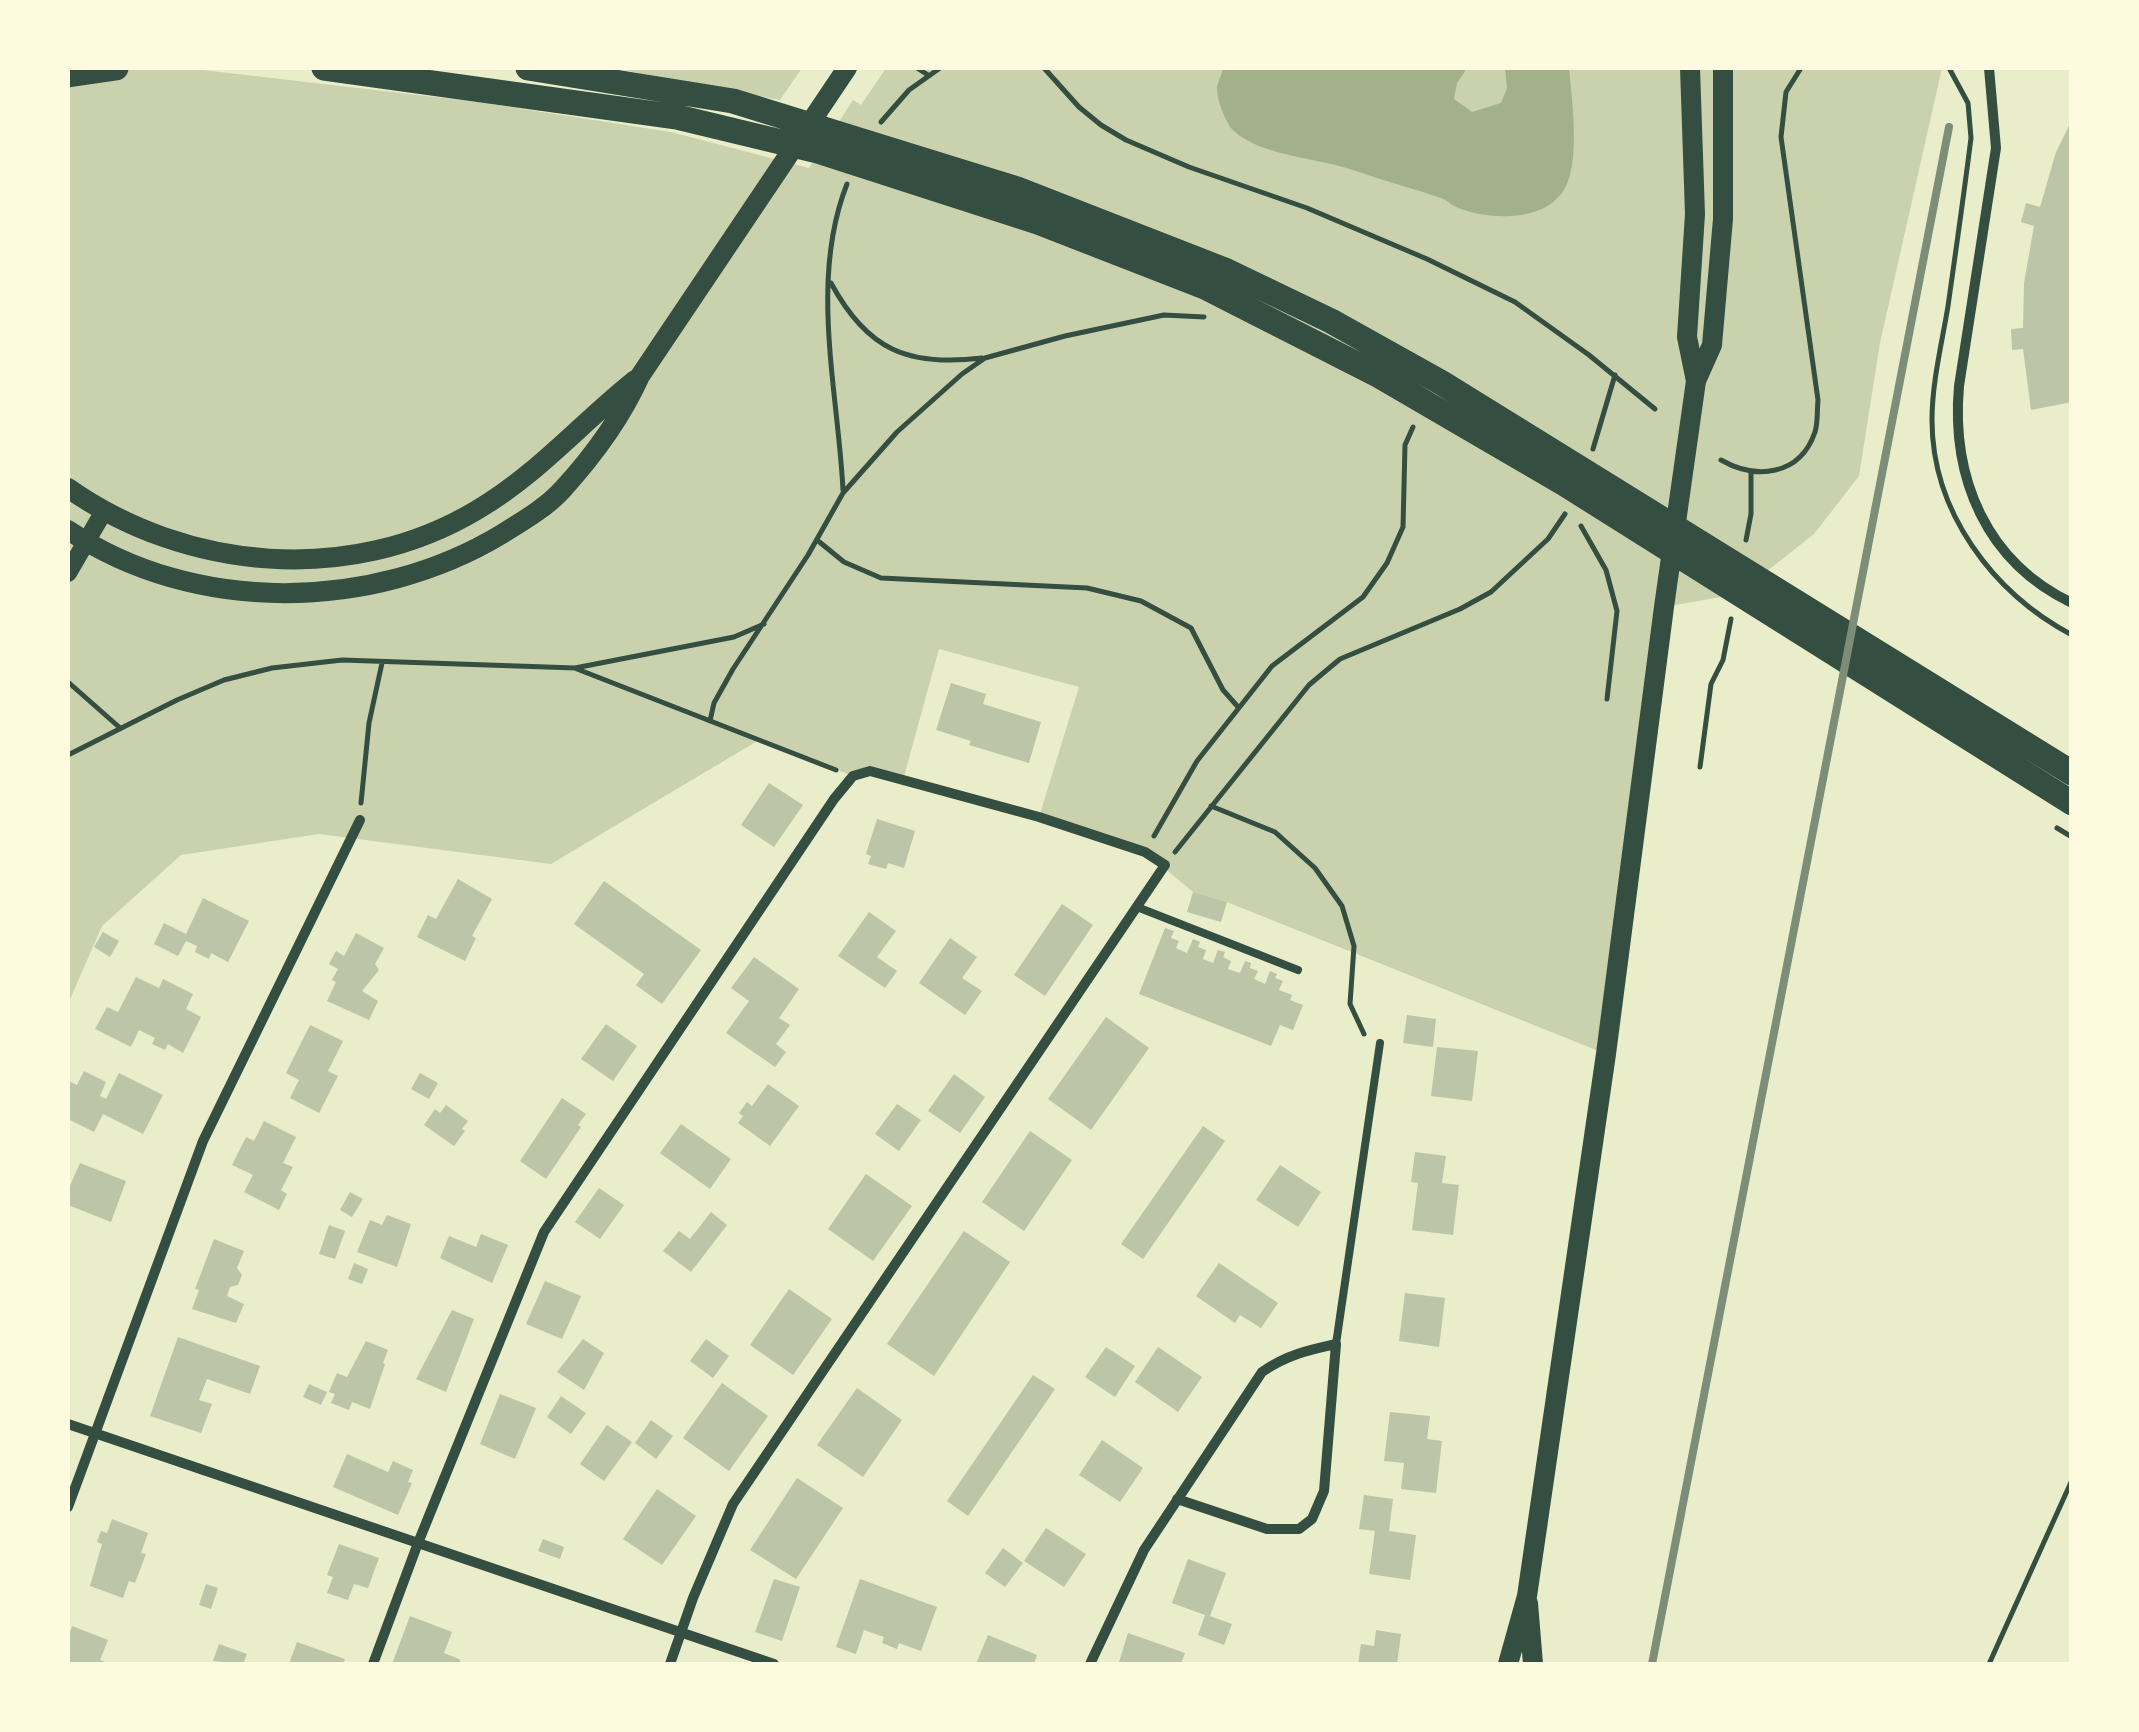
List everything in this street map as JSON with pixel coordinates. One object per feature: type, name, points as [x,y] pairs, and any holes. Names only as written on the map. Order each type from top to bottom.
[{"type":"highway","points":[[68,76],[116,68]]},
{"type":"highway","points":[[528,68],[733,101],[1017,189],[1227,271],[1331,320],[1442,382],[2072,773]]},
{"type":"highway","points":[[334,70],[677,117],[818,151],[1038,222],[1206,287],[1376,374],[1563,483],[2072,803]]},
{"type":"main road","points":[[77,536],[155,572],[248,592],[331,591],[411,574],[491,541],[563,489],[626,406],[640,376],[847,68]]},
{"type":"main road","points":[[1690,68],[1694,214],[1687,338],[1696,382]]},
{"type":"main road","points":[[1508,1664],[1527,1596],[1606,1054],[1696,382],[1712,345],[1720,276],[1723,68]]},
{"type":"main road","points":[[68,488],[104,511],[172,542],[248,558],[315,559],[378,549],[442,528],[500,495],[565,445],[640,376]]},
{"type":"main road","points":[[1527,1596],[1533,1664]]},
{"type":"street","points":[[1988,68],[1996,148],[1959,386],[1961,461],[1990,533],[2024,574],[2044,590],[2072,603]]},
{"type":"street","points":[[68,573],[77,536],[104,511]]},
{"type":"street","points":[[373,1664],[544,1232],[853,776],[870,771],[1039,817],[1145,852],[1164,865],[734,1504],[670,1664]]},
{"type":"street","points":[[68,1507],[203,1141],[360,820]]},
{"type":"street","points":[[1090,1664],[1128,1579],[1177,1499],[1262,1372],[1290,1356],[1336,1344],[1324,1491],[1312,1519],[1299,1528],[1266,1529],[1177,1499]]},
{"type":"street","points":[[68,1424],[774,1664]]},
{"type":"lane","points":[[1136,907],[1298,970]]},
{"type":"lane","points":[[1336,1344],[1380,1043]]},
{"type":"path","points":[[917,68],[928,75]]},
{"type":"path","points":[[875,129],[909,90],[940,68]]},
{"type":"path","points":[[1044,68],[1101,126],[1126,140],[1307,208],[1482,285],[1546,322],[1655,409]]},
{"type":"path","points":[[1722,460],[1751,472],[1773,471],[1788,466],[1799,456],[1815,432],[1818,400],[1781,137],[1786,92],[1801,68]]},
{"type":"path","points":[[843,493],[828,310],[834,229],[848,180]]},
{"type":"path","points":[[830,282],[862,330],[888,349],[935,361],[985,358],[1164,315],[1208,317]]},
{"type":"path","points":[[710,720],[724,686],[843,493],[897,432],[985,358]]},
{"type":"path","points":[[1592,453],[1615,375]]},
{"type":"path","points":[[1145,852],[1198,761],[1272,666],[1363,598],[1387,563],[1403,527],[1405,445],[1415,424],[1425,430]]},
{"type":"path","points":[[1164,865],[1308,685],[1340,658],[1460,609],[1491,592],[1548,539],[1570,507]]},
{"type":"path","points":[[1578,522],[1606,570],[1617,611],[1607,700]]},
{"type":"path","points":[[817,540],[844,562],[882,578],[1087,588],[1140,601],[1190,628],[1223,690],[1239,708]]},
{"type":"path","points":[[68,755],[224,680],[272,668],[342,660],[575,668],[734,637],[764,624]]},
{"type":"path","points":[[360,820],[369,722],[382,663]]},
{"type":"path","points":[[575,668],[602,682],[853,776]]},
{"type":"path","points":[[68,682],[120,727]]},
{"type":"path","points":[[1700,767],[1710,684]]},
{"type":"path","points":[[1210,806],[1275,832],[1316,868],[1342,906],[1354,946],[1350,1004],[1377,1070]]},
{"type":"path","points":[[1989,1664],[2072,1480]]},
{"type":"shaded area","points":[[68,68],[186,68],[478,102],[671,132],[809,168],[853,100],[861,105],[886,68],[1942,68],[1880,343],[1859,476],[1814,534],[1738,594],[1664,607],[1606,1054],[1227,902],[1193,892],[1145,852],[1039,817],[1079,687],[939,649],[903,780],[870,771],[853,776],[759,740],[551,864],[319,834],[181,855],[102,926],[68,1004]]},
{"type":"shaded area","points":[[613,68],[802,68],[780,100]]},
{"type":"shaded area","points":[[1223,68],[1467,68],[1457,83],[1454,99],[1472,112],[1501,103],[1507,88],[1505,68],[1569,68],[1574,141],[1568,181],[1561,194],[1537,211],[1490,215],[1458,208],[1441,198],[1341,167],[1259,146],[1234,131],[1222,112],[1217,87]]},
{"type":"building","points":[[2072,120],[2072,402],[2031,410],[2023,349],[2012,350],[2011,329],[2023,328],[2024,283],[2034,226],[2021,222],[2026,203],[2040,207],[2056,152]]},
{"type":"building","points":[[951,683],[986,694],[983,704],[1041,722],[1029,763],[969,745],[971,741],[936,730]]},
{"type":"building","points":[[769,783],[803,805],[774,847],[741,825]]},
{"type":"building","points":[[877,819],[915,831],[904,868],[888,863],[886,869],[868,864],[871,856],[866,854]]},
{"type":"building","points":[[458,879],[492,899],[472,936],[476,938],[465,961],[417,937],[428,915],[436,919]]},
{"type":"building","points":[[604,881],[701,950],[662,1004],[636,985],[644,974],[574,924]]},
{"type":"building","points":[[1193,892],[1227,902],[1221,922],[1187,912]]},
{"type":"building","points":[[203,898],[249,921],[228,962],[211,953],[209,959],[195,952],[197,946],[186,941],[178,956],[154,944],[164,923],[186,934]]},
{"type":"building","points":[[1062,904],[1093,925],[1045,996],[1014,975]]},
{"type":"building","points":[[869,912],[896,931],[877,957],[897,971],[885,988],[838,956]]},
{"type":"building","points":[[1165,928],[1174,931],[1171,938],[1179,941],[1176,948],[1187,953],[1193,939],[1206,950],[1203,959],[1213,963],[1218,950],[1225,952],[1223,957],[1231,961],[1228,969],[1240,973],[1245,961],[1251,963],[1250,968],[1258,971],[1254,979],[1265,984],[1270,971],[1277,974],[1275,978],[1283,981],[1279,990],[1303,1005],[1293,1030],[1280,1025],[1271,1046],[1139,994]]},
{"type":"building","points":[[103,932],[119,941],[110,957],[94,947]]},
{"type":"building","points":[[356,933],[384,948],[375,964],[379,970],[362,991],[378,1001],[369,1020],[327,1001],[338,969],[329,964],[336,951],[344,956]]},
{"type":"building","points":[[950,938],[977,957],[962,978],[982,991],[965,1015],[919,983]]},
{"type":"building","points":[[754,957],[799,989],[779,1018],[790,1025],[776,1044],[786,1052],[775,1067],[726,1033],[749,1001],[731,988]]},
{"type":"building","points":[[136,977],[159,988],[163,979],[193,994],[186,1009],[201,1017],[183,1053],[168,1044],[165,1050],[152,1044],[155,1038],[139,1030],[131,1047],[95,1029],[107,1007],[118,1012]]},
{"type":"building","points":[[1407,1015],[1436,1019],[1433,1047],[1403,1043]]},
{"type":"building","points":[[1106,1017],[1149,1048],[1091,1130],[1048,1099]]},
{"type":"building","points":[[606,1024],[637,1046],[613,1081],[581,1059]]},
{"type":"building","points":[[310,1025],[343,1041],[328,1071],[338,1076],[319,1113],[290,1098],[299,1080],[286,1073]]},
{"type":"building","points":[[1437,1047],[1478,1051],[1472,1101],[1431,1096]]},
{"type":"building","points":[[84,1071],[106,1082],[100,1096],[106,1099],[119,1073],[163,1095],[143,1134],[103,1114],[94,1132],[68,1119],[68,1081],[77,1085]]},
{"type":"building","points":[[420,1073],[438,1083],[429,1099],[411,1089]]},
{"type":"building","points":[[954,1074],[985,1097],[960,1133],[928,1111]]},
{"type":"building","points":[[768,1084],[799,1106],[770,1146],[738,1123],[743,1116],[739,1113],[747,1102],[752,1106]]},
{"type":"building","points":[[562,1098],[586,1114],[546,1179],[520,1161]]},
{"type":"building","points":[[897,1104],[921,1120],[899,1151],[875,1134]]},
{"type":"building","points":[[446,1105],[468,1121],[454,1146],[424,1125],[435,1109],[440,1113]]},
{"type":"building","points":[[264,1121],[296,1137],[283,1163],[293,1167],[281,1190],[287,1194],[279,1210],[244,1192],[253,1175],[232,1165],[246,1137],[254,1141]]},
{"type":"building","points":[[681,1124],[731,1159],[710,1189],[660,1153]]},
{"type":"building","points":[[1203,1126],[1225,1141],[1143,1259],[1121,1244]]},
{"type":"building","points":[[1030,1131],[1072,1160],[1024,1231],[982,1202]]},
{"type":"building","points":[[1415,1152],[1446,1156],[1442,1183],[1459,1185],[1453,1235],[1412,1230],[1418,1183],[1411,1182]]},
{"type":"building","points":[[80,1163],[126,1181],[111,1222],[68,1205],[68,1190]]},
{"type":"building","points":[[1280,1165],[1321,1192],[1298,1227],[1256,1200]]},
{"type":"building","points":[[866,1174],[912,1206],[873,1261],[828,1229]]},
{"type":"building","points":[[599,1188],[624,1205],[600,1239],[575,1222]]},
{"type":"building","points":[[350,1192],[363,1199],[352,1217],[340,1210]]},
{"type":"building","points":[[711,1212],[727,1225],[691,1272],[663,1251],[679,1231],[690,1239]]},
{"type":"building","points":[[387,1215],[411,1224],[397,1267],[357,1252],[370,1220],[382,1225]]},
{"type":"building","points":[[329,1225],[345,1231],[335,1259],[319,1254]]},
{"type":"building","points":[[964,1231],[1010,1262],[934,1376],[887,1344]]},
{"type":"building","points":[[481,1234],[508,1245],[492,1283],[440,1258],[449,1236],[476,1247]]},
{"type":"building","points":[[214,1239],[244,1251],[237,1268],[242,1275],[227,1296],[244,1304],[236,1323],[192,1309],[199,1290],[195,1289]]},
{"type":"building","points":[[354,1263],[368,1269],[362,1284],[348,1279]]},
{"type":"building","points":[[1219,1263],[1278,1303],[1261,1328],[1240,1315],[1235,1323],[1196,1296]]},
{"type":"building","points":[[545,1281],[581,1296],[562,1339],[526,1324]]},
{"type":"building","points":[[789,1289],[832,1319],[793,1375],[750,1345]]},
{"type":"building","points":[[1405,1293],[1445,1298],[1439,1347],[1399,1341]]},
{"type":"building","points":[[452,1310],[474,1319],[446,1392],[416,1379]]},
{"type":"building","points":[[178,1337],[260,1366],[250,1394],[207,1379],[199,1400],[212,1404],[201,1433],[150,1416]]},
{"type":"building","points":[[583,1339],[604,1353],[584,1390],[557,1372]]},
{"type":"building","points":[[706,1339],[729,1356],[713,1378],[690,1361]]},
{"type":"building","points":[[366,1341],[388,1350],[370,1409],[352,1402],[349,1410],[331,1403],[335,1394],[329,1392],[337,1373],[347,1377]]},
{"type":"building","points":[[1106,1347],[1135,1366],[1115,1397],[1085,1377]]},
{"type":"building","points":[[1158,1347],[1202,1377],[1178,1412],[1135,1382]]},
{"type":"building","points":[[1033,1375],[1055,1389],[968,1516],[947,1501]]},
{"type":"building","points":[[722,1383],[768,1416],[729,1471],[683,1438]]},
{"type":"building","points":[[309,1384],[327,1392],[321,1405],[303,1397]]},
{"type":"building","points":[[857,1388],[902,1420],[863,1477],[817,1445]]},
{"type":"building","points":[[500,1394],[536,1408],[515,1459],[480,1444]]},
{"type":"building","points":[[561,1396],[586,1413],[571,1434],[547,1417]]},
{"type":"building","points":[[1390,1412],[1430,1416],[1427,1439],[1442,1441],[1436,1493],[1401,1489],[1404,1463],[1384,1461]]},
{"type":"building","points":[[651,1420],[673,1436],[656,1459],[635,1443]]},
{"type":"building","points":[[607,1425],[632,1442],[604,1481],[580,1464]]},
{"type":"building","points":[[1102,1440],[1143,1468],[1120,1502],[1079,1475]]},
{"type":"building","points":[[347,1454],[388,1472],[393,1461],[413,1470],[408,1482],[412,1483],[398,1515],[333,1487]]},
{"type":"building","points":[[797,1478],[843,1508],[796,1579],[750,1550]]},
{"type":"building","points":[[657,1489],[696,1516],[662,1565],[623,1539]]},
{"type":"building","points":[[1364,1495],[1393,1499],[1389,1531],[1416,1535],[1410,1580],[1369,1574],[1375,1531],[1359,1529]]},
{"type":"building","points":[[112,1519],[148,1533],[141,1553],[146,1554],[135,1583],[129,1581],[123,1598],[90,1586],[102,1544],[97,1542],[101,1531],[107,1533]]},
{"type":"building","points":[[1046,1528],[1086,1554],[1064,1587],[1024,1561]]},
{"type":"building","points":[[543,1539],[564,1547],[560,1559],[538,1551]]},
{"type":"building","points":[[339,1544],[379,1558],[368,1588],[354,1584],[348,1600],[327,1593],[333,1577],[327,1575]]},
{"type":"building","points":[[1003,1548],[1023,1563],[1005,1587],[985,1573]]},
{"type":"building","points":[[1188,1559],[1226,1573],[1210,1616],[1232,1624],[1224,1645],[1198,1635],[1205,1615],[1172,1603]]},
{"type":"building","points":[[774,1579],[800,1587],[782,1641],[755,1632]]},
{"type":"building","points":[[860,1579],[937,1607],[921,1651],[899,1643],[897,1649],[882,1643],[884,1637],[864,1630],[856,1654],[836,1647]]},
{"type":"building","points":[[206,1584],[218,1588],[211,1609],[199,1605]]},
{"type":"building","points":[[410,1616],[452,1632],[444,1653],[462,1664],[392,1664]]},
{"type":"building","points":[[72,1626],[108,1640],[100,1660],[110,1664],[68,1664]]},
{"type":"building","points":[[1376,1630],[1401,1634],[1397,1664],[1358,1664],[1361,1644],[1374,1646]]},
{"type":"building","points":[[1128,1633],[1185,1653],[1181,1664],[1119,1662]]},
{"type":"building","points":[[988,1635],[1037,1655],[1034,1664],[976,1664]]},
{"type":"building","points":[[297,1642],[345,1659],[343,1664],[289,1664]]},
{"type":"building","points":[[219,1644],[247,1654],[243,1664],[213,1661]]},
{"type":"railway","points":[[1652,1664],[1949,127]]}]
